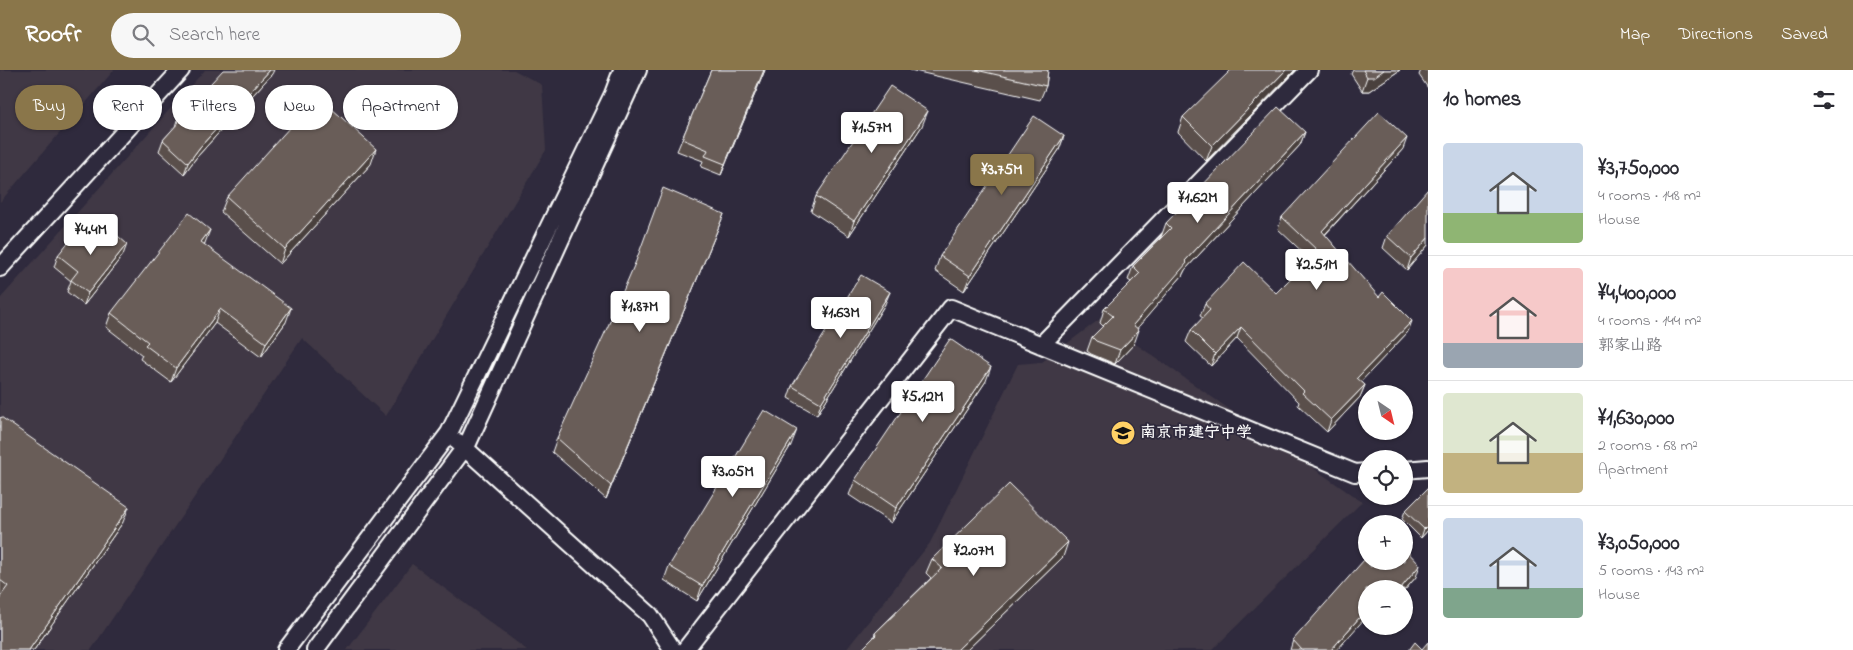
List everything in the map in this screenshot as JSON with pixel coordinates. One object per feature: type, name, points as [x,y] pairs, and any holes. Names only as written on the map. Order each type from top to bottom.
[{"type":"street","points":[[0,268],[181,70]]},
{"type":"street","points":[[286,650],[449,433],[613,94],[622,70]]},
{"type":"street","points":[[315,650],[468,443],[638,70]]},
{"type":"street","points":[[1041,345],[1309,70]]},
{"type":"street","points":[[685,650],[951,308],[1358,473]]},
{"type":"street","points":[[449,433],[650,615],[673,650]]},
{"type":"street","points":[[1413,469],[1428,468]]},
{"type":"shaded area","points":[[0,70],[114,70],[101,85],[93,85],[93,94],[83,106],[83,85],[15,85],[15,130],[62,130],[0,202]]},
{"type":"shaded area","points":[[205,70],[514,70],[542,85],[546,150],[386,416],[302,338],[91,650],[0,650],[0,299],[151,130],[162,130],[162,118],[172,107],[172,130],[255,130],[255,85],[192,85]]},
{"type":"shaded area","name":"南京市建宁中学","points":[[1100,319],[1358,499],[1359,505],[1212,650],[846,650],[930,543],[1018,364],[1042,362]]},
{"type":"shaded area","points":[[412,564],[527,650],[347,650]]},
{"type":"building","points":[[223,70],[270,70],[255,86],[209,85]]},
{"type":"building","points":[[711,70],[764,70],[725,164],[705,156],[708,150],[682,139]]},
{"type":"building","points":[[976,70],[1048,70],[1046,86]]},
{"type":"building","points":[[1231,70],[1286,70],[1212,146],[1183,117]]},
{"type":"building","points":[[1363,70],[1384,70],[1374,77],[1367,77]]},
{"type":"building","points":[[890,86],[928,111],[854,221],[816,196]]},
{"type":"building","points":[[1278,107],[1305,132],[1185,261],[1187,263],[1133,325],[1139,330],[1120,350],[1096,341],[1092,337],[1113,316],[1104,309],[1140,273],[1133,266],[1171,228],[1166,223]]},
{"type":"building","points":[[333,110],[343,119],[343,130],[355,130],[376,149],[285,249],[227,197],[287,130],[333,130]]},
{"type":"building","points":[[1379,112],[1407,138],[1322,231],[1379,297],[1383,292],[1412,321],[1357,378],[1365,385],[1358,385],[1358,392],[1331,420],[1302,393],[1304,391],[1241,327],[1215,354],[1191,330],[1210,310],[1205,304],[1244,262],[1276,293],[1318,251],[1282,217]]},
{"type":"building","points":[[1034,116],[1064,136],[970,276],[940,256]]},
{"type":"building","points":[[172,130],[215,130],[188,163],[163,140]]},
{"type":"building","points":[[663,188],[724,214],[611,486],[557,438],[636,261]]},
{"type":"building","points":[[1428,189],[1428,238],[1411,258],[1387,236]]},
{"type":"building","points":[[189,213],[210,230],[201,242],[291,308],[266,343],[220,309],[176,368],[145,345],[148,342],[111,313]]},
{"type":"building","points":[[82,225],[102,240],[111,230],[127,244],[88,293],[71,280],[78,271],[58,255]]},
{"type":"building","points":[[861,275],[890,292],[821,403],[792,386]]},
{"type":"building","points":[[950,339],[991,367],[896,508],[855,480]]},
{"type":"building","points":[[764,410],[797,430],[702,586],[669,566]]},
{"type":"building","points":[[1,417],[129,507],[29,650],[0,650],[0,597],[8,586],[0,580]]},
{"type":"building","points":[[1009,484],[1068,542],[957,650],[861,650],[876,635],[875,633],[942,568],[932,559]]},
{"type":"building","points":[[1428,488],[1428,525],[1424,529],[1413,519],[1413,515],[1409,515],[1405,511]]},
{"type":"building","points":[[1413,558],[1420,565],[1408,580],[1358,580],[1358,619],[1331,650],[1302,650],[1293,640],[1358,567],[1358,570],[1413,570]]},
{"type":"building","points":[[1415,642],[1422,649],[1428,642],[1428,650],[1409,650]]},
{"type":"place","name":"南京市建宁中学","points":[[1123,433]]}]
